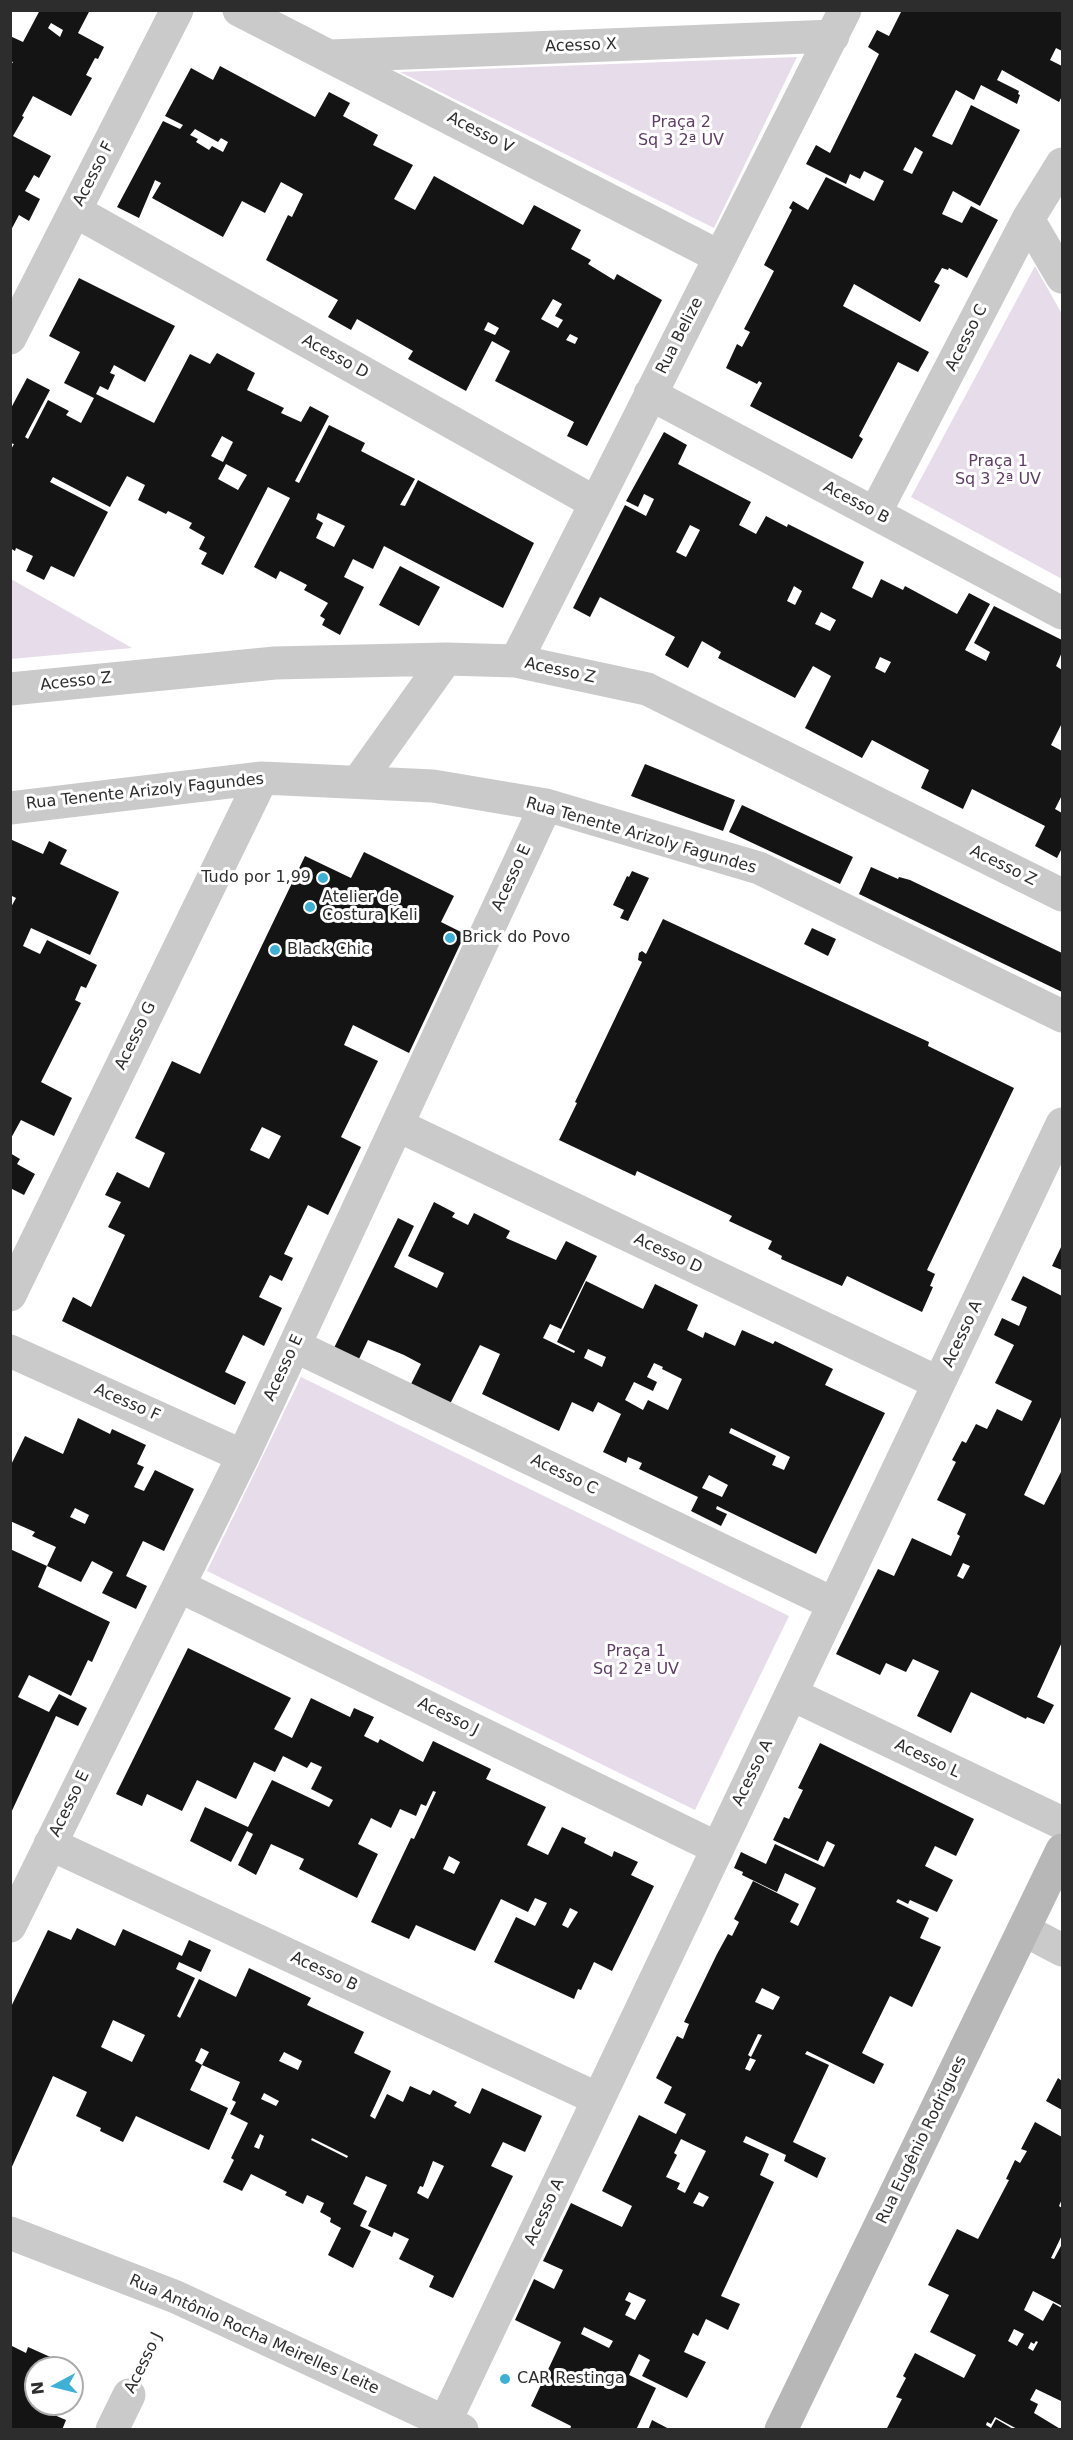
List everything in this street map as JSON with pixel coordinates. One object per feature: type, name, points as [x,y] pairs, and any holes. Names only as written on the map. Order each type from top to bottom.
[{"type":"street","name":"Acesso F","points":[[10,338],[19,299],[75,211],[177,10]]},
{"type":"street","name":"Acesso V","points":[[239,10],[720,256]]},
{"type":"street","name":"Acesso X","points":[[329,57],[839,23]]},
{"type":"street","name":"Rua Belize","points":[[516,661],[594,502],[839,23]]},
{"type":"street","name":"Acesso C","points":[[875,513],[1028,219],[1062,164]]},
{"type":"street","name":"Acesso D","points":[[75,211],[594,502]]},
{"type":"street","points":[[1028,219],[1062,277]]},
{"type":"street","name":"Acesso B","points":[[650,394],[1062,613]]},
{"type":"street","points":[[358,782],[446,659]]},
{"type":"street","name":"Acesso Z","points":[[10,689],[275,663],[446,659],[516,661],[647,689],[1062,895]]},
{"type":"street","name":"Rua Tenente Arizoly Fagundes","points":[[10,808],[262,778],[433,786],[546,805],[759,868],[1062,1016]]},
{"type":"street","name":"Acesso G","points":[[10,1295],[262,778]]},
{"type":"street","name":"Acesso E","points":[[10,1926],[243,1456],[546,805]]},
{"type":"street","name":"Acesso A","points":[[453,2426],[598,2099],[1062,1124]]},
{"type":"street","name":"Acesso D","points":[[397,1125],[939,1383]]},
{"type":"street","name":"Acesso C","points":[[295,1346],[834,1604]]},
{"type":"street","name":"Acesso F","points":[[10,1351],[243,1456]]},
{"type":"street","name":"Acesso J","points":[[179,1586],[717,1848]]},
{"type":"street","name":"Acesso L","points":[[791,1694],[1062,1823]]},
{"type":"street","name":"Acesso B","points":[[50,1844],[598,2099]]},
{"type":"street","name":"Rua Eugênio Rodrigues","points":[[781,2430],[1062,1850]]},
{"type":"street","points":[[1024,1930],[1062,1950]]},
{"type":"street","name":"Rua Antônio Rocha Meirelles Leite","points":[[10,2233],[176,2297],[453,2426]]},
{"type":"street","name":"Acesso J","points":[[112,2430],[129,2395]]},
{"type":"path","name":"Acesso J","points":[[129,2395],[176,2297]]},
{"type":"green space","name":"Praça 2 Sq 3 2ª UV","points":[[797,57],[714,228],[400,72]]},
{"type":"green space","name":"Praça 1 Sq 3 2ª UV","points":[[1035,266],[1062,314],[1062,579],[911,497]]},
{"type":"green space","points":[[11,579],[132,648],[11,659]]},
{"type":"green space","name":"Praça 1 Sq 2 2ª UV","points":[[301,1377],[789,1616],[695,1810],[207,1571]]},
{"type":"building","points":[[40,10],[90,10],[78,33],[104,47],[86,75],[92,78],[71,116],[33,96],[22,116],[24,117],[13,136],[51,156],[39,178],[34,175],[25,191],[40,199],[29,221],[19,215],[10,232],[10,66],[13,62],[10,61],[10,36],[23,42]],"holes":[[[51,23],[63,30],[60,37],[48,28]]]},
{"type":"building","points":[[902,10],[1062,10],[1062,51],[1056,48],[1050,60],[1062,66],[1062,96],[1059,102],[1002,70],[997,80],[1019,91],[1017,104],[981,85],[974,100],[956,90],[932,136],[952,145],[971,105],[1020,130],[980,206],[953,191],[942,214],[962,223],[971,206],[998,220],[967,278],[949,268],[948,270],[942,268],[934,282],[940,285],[920,322],[854,284],[843,306],[929,352],[918,372],[898,362],[859,436],[863,439],[852,459],[750,406],[762,383],[759,381],[757,384],[726,368],[737,344],[742,347],[750,332],[744,329],[774,271],[764,265],[792,210],[789,208],[793,201],[808,210],[826,177],[874,201],[884,181],[864,171],[860,179],[850,174],[846,184],[806,164],[816,145],[830,153],[879,54],[868,47],[877,30],[889,36]],"holes":[[[915,147],[923,152],[912,174],[903,170]]]},
{"type":"building","points":[[220,66],[315,117],[329,92],[350,103],[343,116],[378,135],[373,145],[413,165],[394,199],[415,210],[434,176],[523,225],[534,205],[581,230],[571,249],[591,260],[588,264],[614,280],[617,274],[662,300],[587,446],[567,436],[574,422],[495,381],[510,351],[492,341],[466,391],[408,359],[413,351],[357,319],[351,330],[328,317],[338,300],[266,260],[288,215],[292,217],[303,194],[281,182],[265,213],[242,201],[223,237],[152,198],[161,183],[155,180],[139,218],[117,207],[163,121],[180,129],[183,125],[165,116],[191,68],[213,80]],"holes":[[[195,129],[218,142],[221,138],[228,142],[223,152],[212,146],[209,150],[196,142],[198,139],[190,135]],[[553,299],[562,304],[555,316],[563,320],[558,328],[541,319]],[[488,322],[499,328],[495,335],[484,330]],[[570,334],[578,338],[575,344],[566,340]]]},
{"type":"building","points":[[79,278],[175,326],[145,382],[114,365],[110,373],[115,375],[108,390],[100,386],[96,394],[154,423],[190,354],[210,364],[217,353],[255,373],[247,390],[284,408],[281,413],[301,422],[310,406],[329,416],[295,481],[299,483],[329,425],[365,443],[361,451],[415,479],[400,505],[405,506],[418,480],[534,543],[503,608],[384,546],[373,569],[353,559],[344,577],[364,587],[340,635],[322,625],[325,619],[320,616],[328,603],[304,590],[307,585],[280,571],[276,579],[254,567],[290,498],[268,487],[223,575],[201,564],[207,553],[199,549],[205,537],[189,528],[192,523],[168,511],[166,514],[138,500],[145,485],[127,476],[110,507],[53,477],[50,482],[108,512],[74,577],[51,566],[44,580],[26,571],[33,556],[16,548],[15,551],[10,548],[10,451],[14,444],[10,443],[10,410],[27,378],[50,390],[25,437],[28,439],[48,400],[69,411],[66,415],[81,423],[94,398],[64,383],[80,352],[49,336]],"holes":[[[222,436],[233,442],[223,462],[211,456]],[[226,464],[247,475],[238,490],[218,479]],[[318,513],[345,526],[334,547],[316,538],[323,523],[316,519]]]},
{"type":"building","points":[[664,432],[687,445],[678,464],[751,502],[739,525],[756,534],[766,516],[787,527],[788,524],[864,562],[852,588],[872,598],[881,579],[903,590],[905,586],[957,614],[969,593],[990,604],[965,650],[986,661],[990,652],[974,643],[994,606],[1062,640],[1062,652],[1056,666],[1062,670],[1062,723],[1051,745],[1062,751],[1062,795],[1055,809],[1062,813],[1062,848],[1057,858],[1035,846],[1045,826],[972,789],[963,809],[921,788],[929,770],[872,740],[862,758],[805,728],[831,676],[813,666],[795,698],[718,658],[721,652],[702,641],[688,668],[665,655],[675,637],[600,597],[590,617],[573,608],[625,505],[646,516],[654,499],[644,494],[638,507],[626,501]],"holes":[[[690,525],[700,530],[686,557],[676,552]],[[794,586],[802,591],[795,605],[787,601]],[[821,612],[836,620],[830,631],[815,624]],[[880,657],[891,662],[885,673],[875,668]]]},
{"type":"building","points":[[400,566],[440,587],[419,626],[379,605]]},
{"type":"building","points":[[645,764],[735,800],[723,831],[631,796]]},
{"type":"building","points":[[742,805],[853,857],[840,884],[729,832]]},
{"type":"building","points":[[10,839],[43,854],[49,841],[67,850],[60,864],[119,892],[90,955],[31,928],[23,946],[40,954],[47,940],[97,965],[86,988],[81,986],[75,1000],[81,1003],[41,1082],[72,1098],[54,1136],[21,1120],[10,1140],[10,909],[16,898],[10,895]]},
{"type":"building","points":[[364,852],[454,896],[441,922],[465,934],[409,1053],[353,1025],[344,1045],[378,1061],[341,1137],[361,1147],[328,1215],[308,1205],[284,1254],[293,1258],[282,1281],[270,1275],[259,1297],[282,1308],[264,1346],[243,1335],[225,1372],[246,1382],[235,1405],[62,1321],[73,1297],[91,1307],[125,1235],[108,1227],[121,1202],[105,1195],[117,1172],[149,1188],[165,1153],[135,1138],[172,1061],[200,1074],[305,856],[351,878]],"holes":[[[262,1127],[281,1136],[269,1159],[250,1150]]]},
{"type":"building","points":[[871,867],[898,879],[899,877],[910,880],[1062,953],[1062,992],[859,894]]},
{"type":"building","points":[[632,871],[649,878],[628,921],[620,918],[624,910],[613,905],[627,876],[629,877]]},
{"type":"building","points":[[663,919],[929,1042],[928,1046],[1014,1088],[927,1270],[935,1274],[930,1286],[933,1287],[922,1312],[847,1276],[842,1286],[781,1259],[782,1256],[768,1249],[772,1241],[729,1221],[732,1216],[637,1171],[635,1176],[559,1140],[642,962],[638,960],[639,953],[642,951],[646,954]]},
{"type":"building","points":[[812,928],[836,939],[828,956],[804,944]]},
{"type":"building","points":[[10,1153],[20,1159],[17,1164],[35,1174],[24,1195],[10,1188]]},
{"type":"building","points":[[434,1202],[455,1213],[452,1217],[468,1225],[474,1213],[510,1231],[506,1238],[556,1260],[566,1241],[597,1256],[561,1329],[550,1324],[543,1338],[574,1353],[575,1351],[557,1342],[586,1281],[643,1309],[655,1284],[698,1305],[687,1330],[703,1338],[705,1332],[735,1346],[742,1330],[773,1344],[775,1341],[833,1369],[825,1385],[885,1413],[816,1554],[717,1506],[716,1509],[727,1514],[721,1526],[691,1511],[698,1497],[639,1469],[642,1463],[628,1457],[626,1463],[603,1452],[621,1414],[598,1402],[593,1412],[572,1402],[559,1431],[482,1394],[500,1354],[480,1345],[450,1404],[410,1386],[421,1364],[404,1355],[368,1340],[358,1361],[333,1350],[398,1218],[414,1226],[394,1267],[437,1288],[444,1273],[408,1256]],"holes":[[[588,1349],[606,1357],[602,1367],[584,1358]],[[654,1363],[682,1379],[668,1410],[648,1400],[643,1410],[625,1400],[634,1382],[653,1391],[657,1382],[647,1377]],[[731,1428],[790,1457],[784,1470],[772,1465],[776,1456],[729,1433]],[[709,1475],[728,1485],[722,1497],[702,1488]]]},
{"type":"building","points":[[1062,1245],[1062,1270],[1052,1266]]},
{"type":"building","points":[[1023,1276],[1062,1296],[1062,1415],[1024,1495],[1044,1505],[1062,1470],[1062,1642],[1037,1697],[1054,1705],[1044,1724],[1027,1717],[1026,1719],[971,1692],[951,1733],[917,1716],[939,1671],[913,1659],[906,1672],[886,1663],[880,1675],[836,1654],[878,1569],[894,1576],[912,1538],[951,1556],[966,1514],[937,1500],[956,1462],[952,1460],[962,1441],[966,1443],[976,1424],[987,1429],[997,1409],[1022,1421],[1032,1401],[995,1383],[1014,1345],[994,1335],[1002,1318],[1019,1326],[1027,1307],[1011,1300]],"holes":[[[963,1563],[970,1566],[963,1579],[957,1576]]]},
{"type":"building","points":[[78,1418],[110,1434],[112,1429],[146,1445],[137,1464],[144,1467],[134,1487],[144,1491],[155,1470],[194,1489],[164,1551],[143,1541],[126,1576],[147,1586],[136,1609],[102,1593],[113,1572],[92,1561],[81,1582],[47,1566],[56,1547],[32,1536],[35,1532],[10,1521],[10,1467],[25,1436],[63,1454]],"holes":[[[75,1508],[89,1515],[85,1524],[70,1517]]]},
{"type":"building","points":[[10,1549],[47,1566],[38,1587],[110,1622],[92,1662],[88,1660],[71,1696],[29,1675],[18,1697],[49,1712],[59,1694],[87,1708],[78,1726],[56,1716],[10,1815]]},
{"type":"building","points":[[188,1648],[291,1698],[274,1729],[292,1738],[311,1698],[350,1717],[354,1708],[374,1717],[364,1736],[378,1743],[380,1739],[423,1762],[433,1741],[491,1769],[486,1779],[546,1807],[527,1845],[548,1855],[562,1827],[586,1838],[584,1843],[612,1857],[614,1851],[638,1862],[631,1875],[654,1886],[612,1971],[594,1962],[581,1990],[578,1989],[574,1999],[494,1962],[516,1917],[535,1926],[547,1903],[535,1898],[528,1912],[501,1899],[475,1951],[416,1925],[409,1939],[371,1922],[436,1792],[433,1791],[426,1806],[421,1804],[416,1816],[400,1809],[391,1828],[371,1818],[358,1844],[378,1854],[357,1898],[299,1869],[304,1859],[271,1844],[256,1875],[238,1865],[253,1834],[247,1831],[231,1862],[190,1841],[205,1807],[248,1827],[272,1780],[329,1807],[333,1800],[311,1789],[322,1767],[311,1762],[307,1768],[283,1756],[275,1772],[254,1762],[236,1799],[197,1780],[182,1811],[147,1794],[142,1806],[116,1794]],"holes":[[[449,1856],[460,1862],[454,1874],[443,1869]],[[570,1908],[578,1912],[568,1928],[562,1925]]]},
{"type":"building","points":[[820,1743],[974,1819],[956,1856],[935,1846],[925,1866],[953,1880],[937,1912],[910,1900],[908,1904],[898,1899],[896,1902],[929,1918],[920,1938],[941,1947],[912,2007],[890,1996],[862,2053],[884,2064],[874,2084],[807,2051],[805,2054],[829,2065],[793,2142],[826,2158],[817,2178],[784,2161],[786,2155],[746,2136],[743,2142],[769,2154],[760,2175],[774,2182],[721,2296],[740,2304],[728,2330],[706,2319],[698,2336],[693,2333],[684,2352],[706,2362],[687,2398],[642,2376],[650,2360],[639,2354],[629,2375],[656,2388],[636,2430],[570,2430],[571,2426],[531,2406],[561,2342],[515,2320],[534,2279],[554,2289],[563,2270],[543,2261],[571,2203],[622,2227],[632,2206],[602,2191],[639,2115],[676,2134],[686,2114],[664,2103],[672,2087],[656,2078],[677,2036],[683,2039],[689,2024],[684,2022],[728,1934],[732,1936],[739,1922],[734,1919],[753,1881],[799,1904],[790,1922],[798,1926],[816,1888],[785,1873],[777,1892],[742,1875],[743,1872],[734,1868],[741,1852],[766,1864],[775,1844],[824,1867],[835,1845],[827,1841],[818,1861],[773,1840],[784,1817],[789,1819],[803,1790],[798,1788]],"holes":[[[762,1988],[780,1997],[773,2010],[755,2002]],[[758,2034],[762,2035],[751,2057],[748,2055]],[[750,2058],[756,2060],[750,2071],[745,2069]],[[681,2139],[706,2151],[685,2193],[677,2189],[680,2183],[666,2177],[677,2155],[674,2153]],[[699,2192],[709,2197],[703,2207],[693,2203]],[[629,2292],[646,2300],[635,2320],[625,2315],[631,2303],[625,2300]],[[584,2327],[613,2341],[609,2348],[581,2334]]]},
{"type":"building","points":[[77,1928],[115,1946],[123,1929],[182,1956],[189,1940],[211,1950],[201,1972],[179,1962],[176,1969],[195,1978],[177,2016],[180,2018],[199,1979],[236,1997],[249,1968],[311,1998],[307,2005],[364,2032],[354,2053],[391,2071],[370,2116],[375,2119],[387,2094],[403,2102],[410,2086],[430,2095],[433,2090],[457,2102],[454,2106],[470,2114],[482,2088],[542,2116],[525,2152],[503,2142],[491,2166],[513,2176],[453,2298],[429,2287],[434,2276],[399,2259],[409,2239],[394,2232],[392,2237],[368,2226],[387,2185],[366,2176],[353,2204],[367,2211],[360,2226],[371,2231],[353,2268],[328,2255],[341,2228],[330,2222],[331,2218],[320,2212],[324,2203],[307,2195],[303,2204],[285,2195],[287,2192],[251,2174],[242,2191],[223,2182],[234,2160],[231,2158],[248,2123],[230,2114],[236,2102],[232,2100],[240,2082],[202,2065],[190,2090],[228,2108],[209,2150],[136,2116],[123,2142],[76,2116],[87,2092],[53,2076],[10,2171],[10,2009],[48,1930],[71,1940]],"holes":[[[113,2020],[145,2035],[132,2062],[101,2047]],[[201,2048],[209,2052],[202,2065],[195,2061]],[[284,2052],[302,2061],[298,2070],[279,2061]],[[264,2093],[279,2101],[276,2106],[261,2099]],[[260,2134],[264,2136],[259,2149],[254,2147]],[[312,2138],[348,2156],[347,2158],[311,2140]],[[433,2161],[444,2166],[428,2199],[417,2193],[420,2186],[423,2187]]]},
{"type":"building","points":[[1058,2078],[1062,2081],[1062,2110],[1046,2101]]},
{"type":"building","points":[[1035,2122],[1062,2137],[1062,2199],[1059,2206],[1062,2208],[1062,2235],[1051,2258],[1054,2259],[1062,2244],[1062,2306],[1033,2291],[1024,2310],[1043,2321],[1053,2303],[1062,2308],[1062,2399],[1061,2401],[1036,2389],[1030,2400],[1038,2404],[1034,2413],[1062,2430],[1019,2430],[995,2417],[991,2424],[987,2422],[986,2425],[991,2428],[996,2419],[1015,2430],[886,2430],[902,2399],[896,2397],[906,2378],[903,2376],[915,2353],[964,2378],[976,2355],[930,2332],[949,2295],[928,2285],[957,2229],[978,2239],[1009,2180],[1006,2179],[1015,2160],[1020,2163],[1027,2151],[1021,2149]],"holes":[[[1014,2329],[1024,2334],[1017,2346],[1008,2341]],[[1031,2342],[1034,2344],[1038,2342],[1033,2351],[1028,2348]]]},
{"type":"building","points":[[10,2345],[26,2353],[28,2347],[48,2356],[24,2356],[24,2416],[57,2416],[66,2420],[62,2430],[10,2430]]},
{"type":"building","points":[[652,2420],[671,2430],[648,2430]]},
{"type":"place","name":"Tudo por 1,99","points":[[323,878]]},
{"type":"place","name":"Atelier de Costura Keli","points":[[310,907]]},
{"type":"place","name":"Brick do Povo","points":[[450,938]]},
{"type":"place","name":"Black Chic","points":[[275,950]]},
{"type":"place","name":"CAR Restinga","points":[[505,2379]]}]
